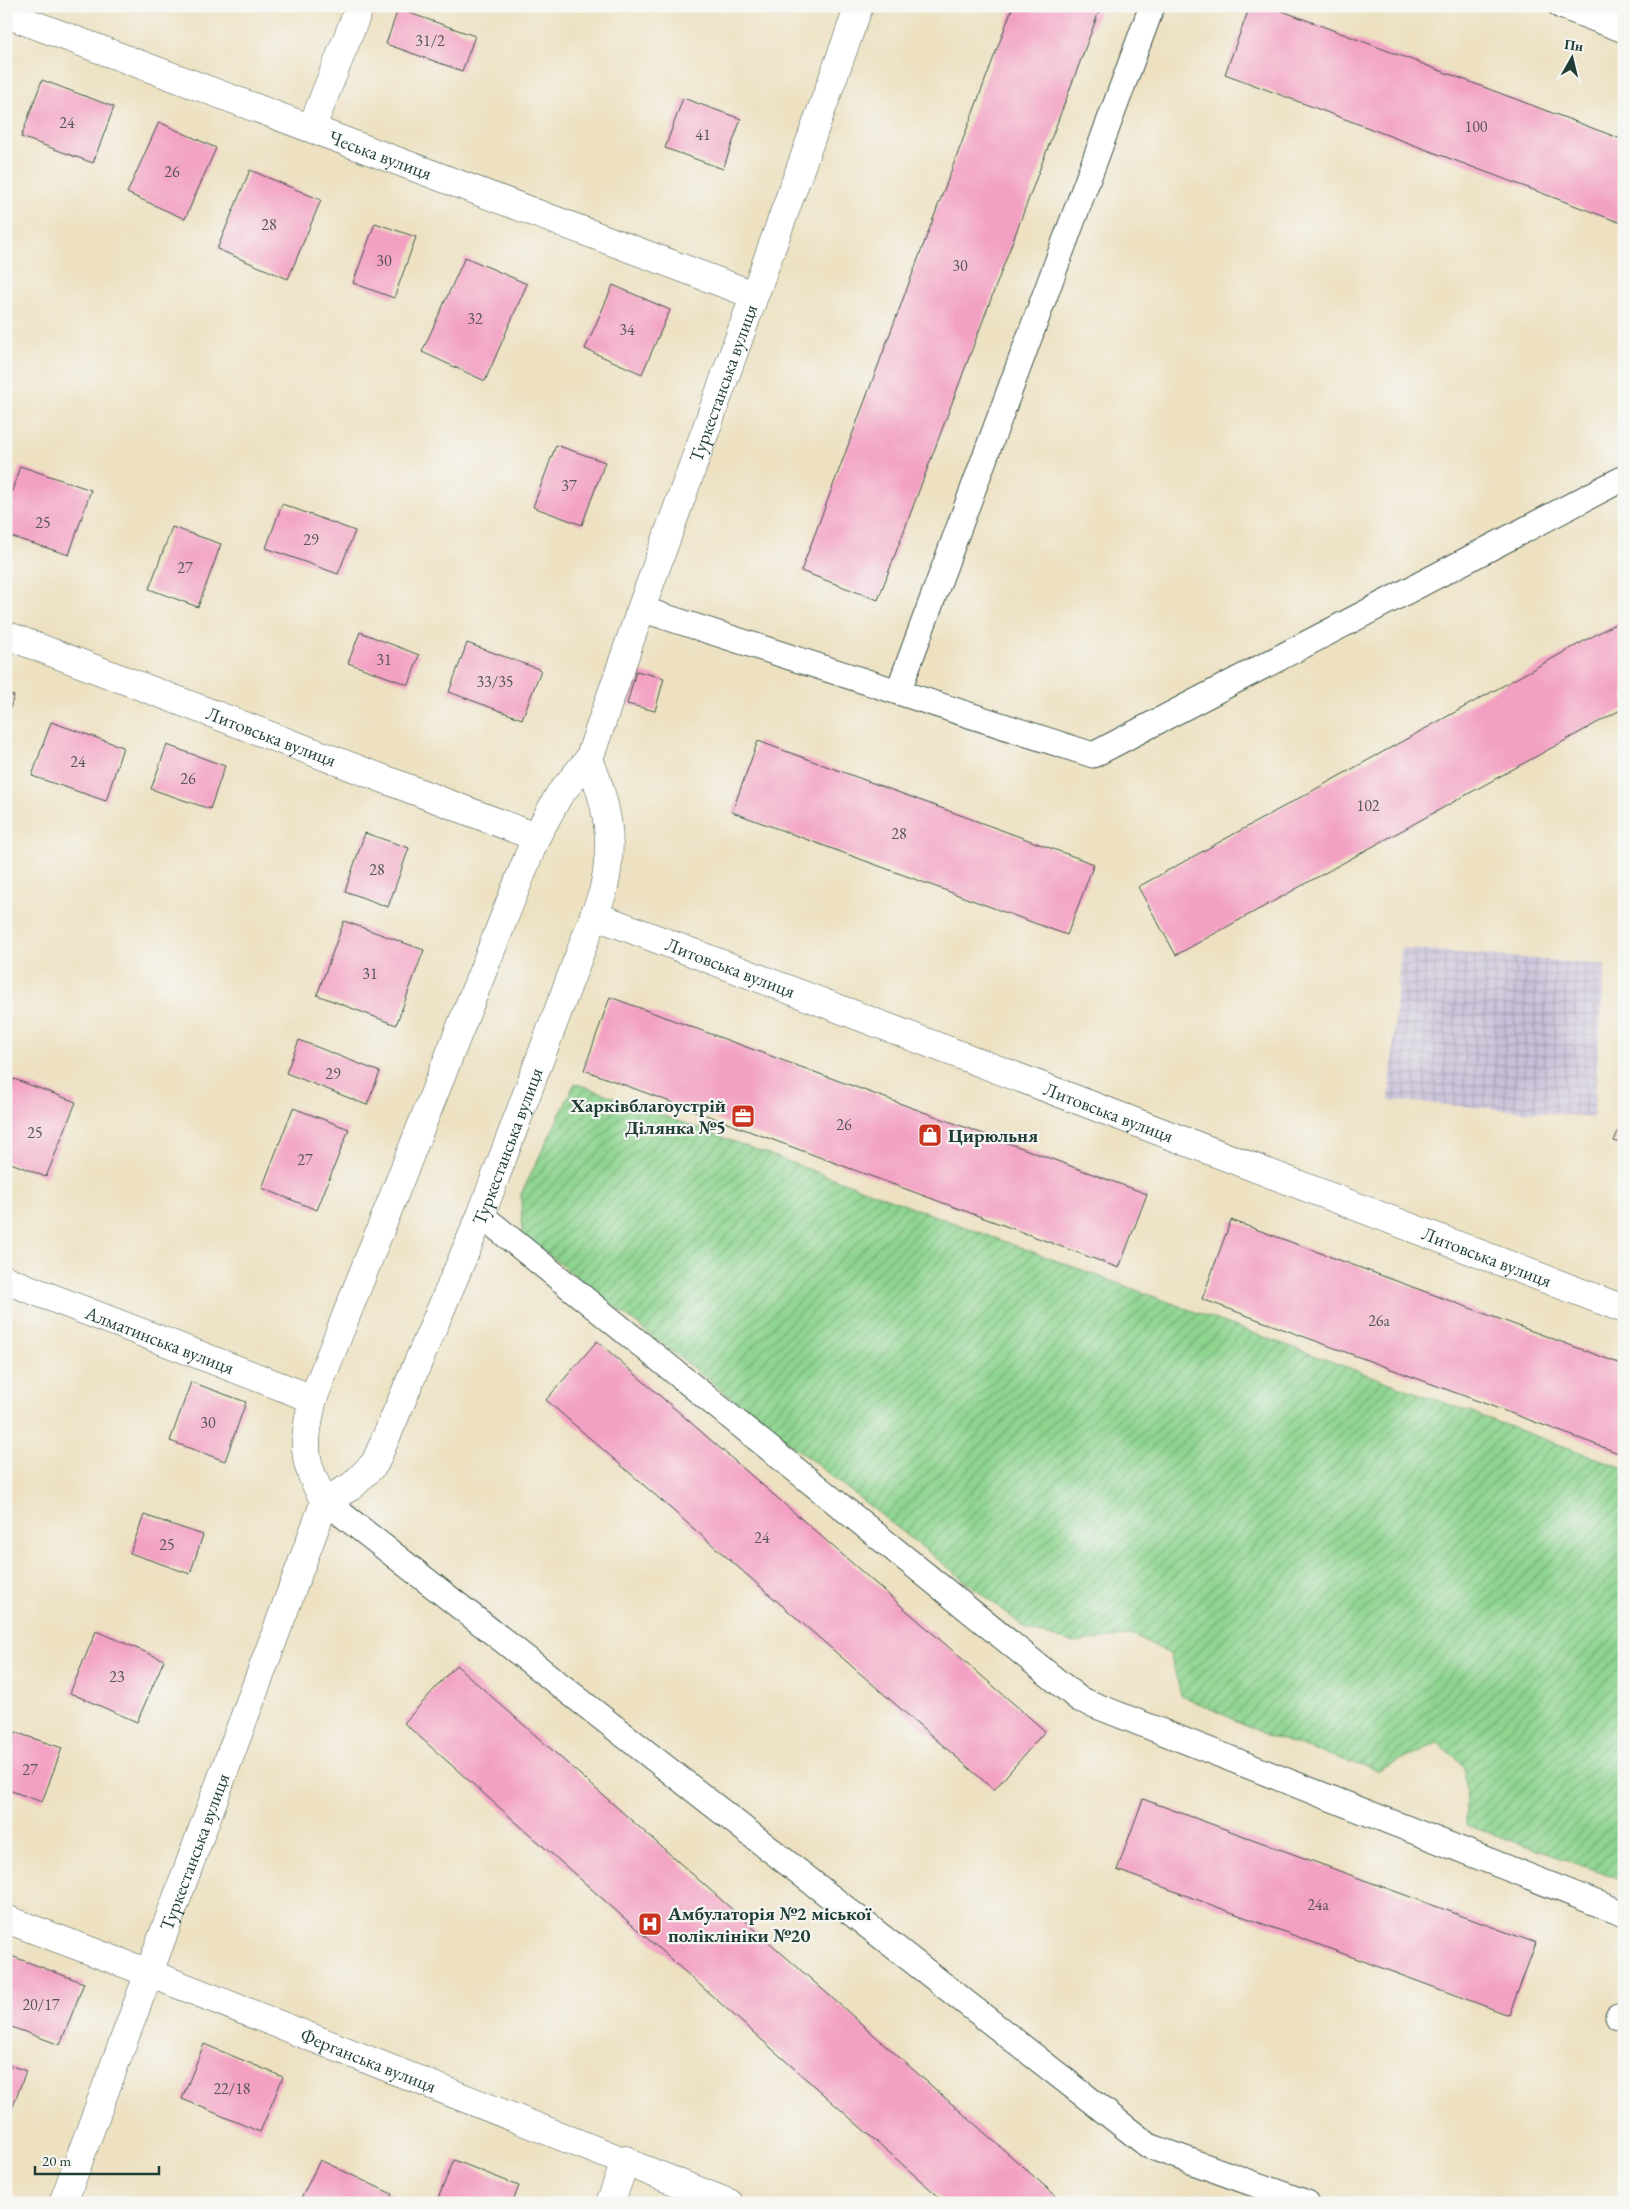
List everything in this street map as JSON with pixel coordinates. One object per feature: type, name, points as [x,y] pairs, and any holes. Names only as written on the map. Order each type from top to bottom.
[{"type":"street","points":[[312,127],[360,6]]},
{"type":"street","name":"Туркестанська вулиця","points":[[324,1501],[312,1481],[306,1460],[305,1433],[313,1399],[536,837],[559,795],[588,759],[754,295],[860,6]]},
{"type":"street","name":"Чеська вулиця","points":[[6,14],[312,127],[754,295]]},
{"type":"street","name":"Литовська вулиця","points":[[6,635],[536,837]]},
{"type":"street","name":"Туркестанська вулиця","points":[[63,2203],[324,1501],[352,1486],[375,1463],[481,1215],[594,915],[609,867],[610,837],[605,806],[588,759]]},
{"type":"street","name":"Литовська вулиця","points":[[594,915],[1624,1308]]},
{"type":"street","name":"Алматинська вулиця","points":[[6,1280],[313,1399]]},
{"type":"street","name":"Ферганська вулиця","points":[[6,1919],[626,2160],[729,2203]]},
{"type":"street","points":[[610,2203],[626,2160]]},
{"type":"lane","points":[[898,692],[1152,6]]},
{"type":"lane","points":[[1561,6],[1624,30]]},
{"type":"lane","points":[[641,609],[1093,755],[1624,478]]},
{"type":"lane","points":[[481,1215],[1079,1699],[1624,1914]]},
{"type":"lane","points":[[324,1501],[1149,2146],[1307,2203]]},
{"type":"shaded area","points":[[1401,948],[1605,965],[1593,1117],[1389,1100]]},
{"type":"green space","points":[[575,1083],[1624,1468],[1624,1880],[1466,1825],[1465,1767],[1438,1743],[1378,1771],[1269,1736],[1181,1695],[1170,1654],[1134,1635],[1072,1643],[1028,1630],[522,1234],[521,1194]]},
{"type":"building","points":[[1013,6],[1101,6],[878,600],[801,571]]},
{"type":"building","points":[[1250,6],[1269,6],[1624,140],[1624,224],[1225,74]]},
{"type":"building","points":[[398,9],[475,36],[462,71],[386,44]]},
{"type":"building","points":[[42,80],[114,107],[93,163],[21,137]]},
{"type":"building","points":[[683,98],[741,119],[723,169],[665,148]]},
{"type":"building","points":[[159,122],[216,148],[185,219],[127,193]]},
{"type":"building","points":[[250,170],[321,200],[288,279],[217,249]]},
{"type":"building","points":[[375,223],[416,237],[394,298],[353,283]]},
{"type":"building","points":[[465,257],[527,284],[485,381],[422,352]]},
{"type":"building","points":[[613,285],[670,310],[642,374],[585,349]]},
{"type":"building","points":[[556,445],[605,462],[582,525],[533,507]]},
{"type":"building","points":[[20,466],[91,490],[69,555],[6,535],[6,510]]},
{"type":"building","points":[[282,504],[355,531],[338,574],[266,548]]},
{"type":"building","points":[[172,527],[221,544],[198,607],[149,589]]},
{"type":"building","points":[[1624,619],[1624,708],[1176,955],[1138,887]]},
{"type":"building","points":[[360,632],[419,655],[409,685],[348,663]]},
{"type":"building","points":[[467,643],[541,670],[522,719],[449,692]]},
{"type":"building","points":[[636,671],[664,678],[655,711],[627,704]]},
{"type":"building","points":[[6,693],[14,696],[7,717],[6,717]]},
{"type":"building","points":[[51,722],[123,747],[106,801],[32,776]]},
{"type":"building","points":[[758,741],[1094,864],[1067,935],[732,812]]},
{"type":"building","points":[[167,745],[225,766],[210,809],[151,789]]},
{"type":"building","points":[[365,833],[409,848],[388,907],[345,891]]},
{"type":"building","points":[[344,921],[424,950],[396,1025],[317,995]]},
{"type":"building","points":[[610,997],[1147,1194],[1119,1268],[584,1070]]},
{"type":"building","points":[[299,1040],[380,1072],[367,1105],[286,1073]]},
{"type":"building","points":[[14,1079],[76,1102],[46,1177],[6,1161],[6,1100]]},
{"type":"building","points":[[293,1108],[349,1129],[317,1210],[262,1188]]},
{"type":"building","points":[[1624,1116],[1624,1144],[1614,1141]]},
{"type":"building","points":[[1231,1220],[1624,1365],[1624,1455],[1202,1299]]},
{"type":"building","points":[[597,1341],[1045,1731],[994,1790],[546,1400]]},
{"type":"building","points":[[191,1382],[246,1402],[225,1461],[170,1441]]},
{"type":"building","points":[[144,1515],[203,1535],[190,1574],[130,1553]]},
{"type":"building","points":[[96,1631],[164,1660],[137,1722],[70,1693]]},
{"type":"building","points":[[456,1665],[1056,2196],[1050,2203],[946,2203],[404,1723]]},
{"type":"building","points":[[6,1729],[62,1748],[42,1802],[6,1789]]},
{"type":"building","points":[[1143,1799],[1536,1943],[1509,2015],[1117,1870]]},
{"type":"building","points":[[6,1954],[84,1983],[60,2045],[6,2025]]},
{"type":"building","points":[[204,2044],[283,2077],[260,2132],[182,2099]]},
{"type":"building","points":[[6,2064],[26,2071],[9,2117],[6,2116]]},
{"type":"building","points":[[320,2160],[392,2194],[388,2203],[299,2203]]},
{"type":"building","points":[[454,2160],[519,2186],[512,2203],[436,2203]]},
{"type":"place","name":"Харківблагоустрій Ділянка №5","points":[[743,1116]]},
{"type":"place","name":"Цирюльня","points":[[930,1135]]},
{"type":"place","name":"Амбулаторія №2 міської поліклініки №20","points":[[650,1924]]}]
